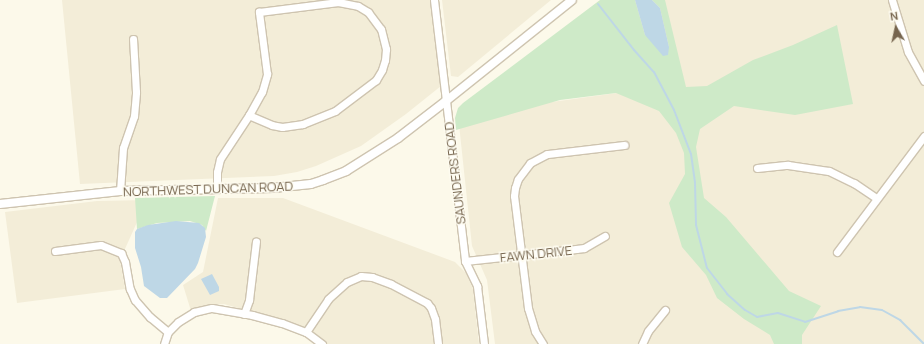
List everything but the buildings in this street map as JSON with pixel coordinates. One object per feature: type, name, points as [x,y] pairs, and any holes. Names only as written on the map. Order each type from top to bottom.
[{"type":"street","name":"SAUNDERS ROAD","points":[[434,0],[465,262],[477,286],[484,344]]},
{"type":"street","name":"NORTHWEST DUNCAN ROAD","points":[[0,204],[120,191],[292,187],[323,180],[346,171],[374,154],[446,101],[572,0]]},
{"type":"street","points":[[892,0],[908,52],[924,81]]},
{"type":"street","points":[[217,189],[217,172],[220,159],[249,115],[262,92],[267,74],[259,12],[338,2],[348,3],[368,12],[375,20],[385,40],[385,60],[382,70],[369,86],[335,111],[304,124],[286,126],[272,125],[249,115]]},
{"type":"street","points":[[120,191],[123,148],[134,116],[136,92],[133,39]]},
{"type":"street","points":[[837,252],[924,136]]},
{"type":"street","points":[[543,344],[530,320],[514,196],[515,188],[523,170],[537,158],[548,154],[624,145]]},
{"type":"street","points":[[757,168],[788,165],[828,171],[854,183],[876,198]]},
{"type":"street","name":"FAWN DRIVE","points":[[465,262],[584,248],[605,236]]},
{"type":"street","points":[[244,314],[249,300],[256,241]]},
{"type":"street","points":[[55,251],[102,245],[121,253],[125,262],[130,289],[135,300],[150,317],[168,332]]},
{"type":"street","points":[[306,332],[328,299],[347,282],[361,276],[372,277],[391,284],[427,303],[431,308],[435,319],[438,344]]},
{"type":"street","points":[[164,344],[168,332],[186,316],[203,308],[219,308],[306,332],[322,344]]},
{"type":"street","points":[[642,344],[648,330],[665,310]]},
{"type":"shaded area","points":[[62,0],[430,0],[441,86],[406,114],[361,146],[316,166],[297,172],[274,176],[80,184]]},
{"type":"shaded area","points":[[442,0],[551,0],[458,77],[451,76]]},
{"type":"shaded area","points":[[600,0],[924,0],[924,344],[495,344],[487,280],[472,246],[458,115],[675,85]]},
{"type":"shaded area","points":[[218,198],[283,198],[455,262],[466,273],[473,289],[479,344],[327,344],[301,326],[224,304],[208,305],[191,311],[183,285],[203,272]]},
{"type":"shaded area","points":[[147,200],[120,260],[125,289],[17,303],[5,212],[97,201]]},
{"type":"green space","points":[[600,0],[635,0],[645,35],[669,47],[660,8],[652,0],[665,0],[686,87],[707,86],[753,60],[793,45],[837,25],[853,104],[795,115],[734,106],[700,129],[696,147],[704,198],[726,217],[789,291],[821,306],[802,335],[802,344],[774,344],[770,335],[744,319],[717,298],[706,275],[682,247],[669,203],[685,174],[684,153],[676,133],[659,111],[616,93],[560,100],[456,130],[455,118],[458,108],[463,103]]},
{"type":"green space","points":[[215,196],[206,231],[202,225],[190,221],[157,223],[137,229],[135,198]]},
{"type":"water","points":[[635,0],[652,0],[660,8],[669,47],[668,55],[663,56],[645,35]]},
{"type":"water","points":[[176,221],[199,223],[205,228],[206,237],[195,269],[167,298],[160,298],[144,286],[141,267],[135,248],[135,232],[137,229],[148,225]]},
{"type":"water","points":[[212,274],[219,287],[219,291],[210,295],[201,279]]},
{"type":"waterway","points":[[598,4],[634,50],[654,72],[674,110],[691,154],[695,183],[696,225],[707,268],[727,294],[745,310],[757,317],[778,313],[805,322],[838,311],[860,307],[882,310],[900,320],[924,344]]}]
